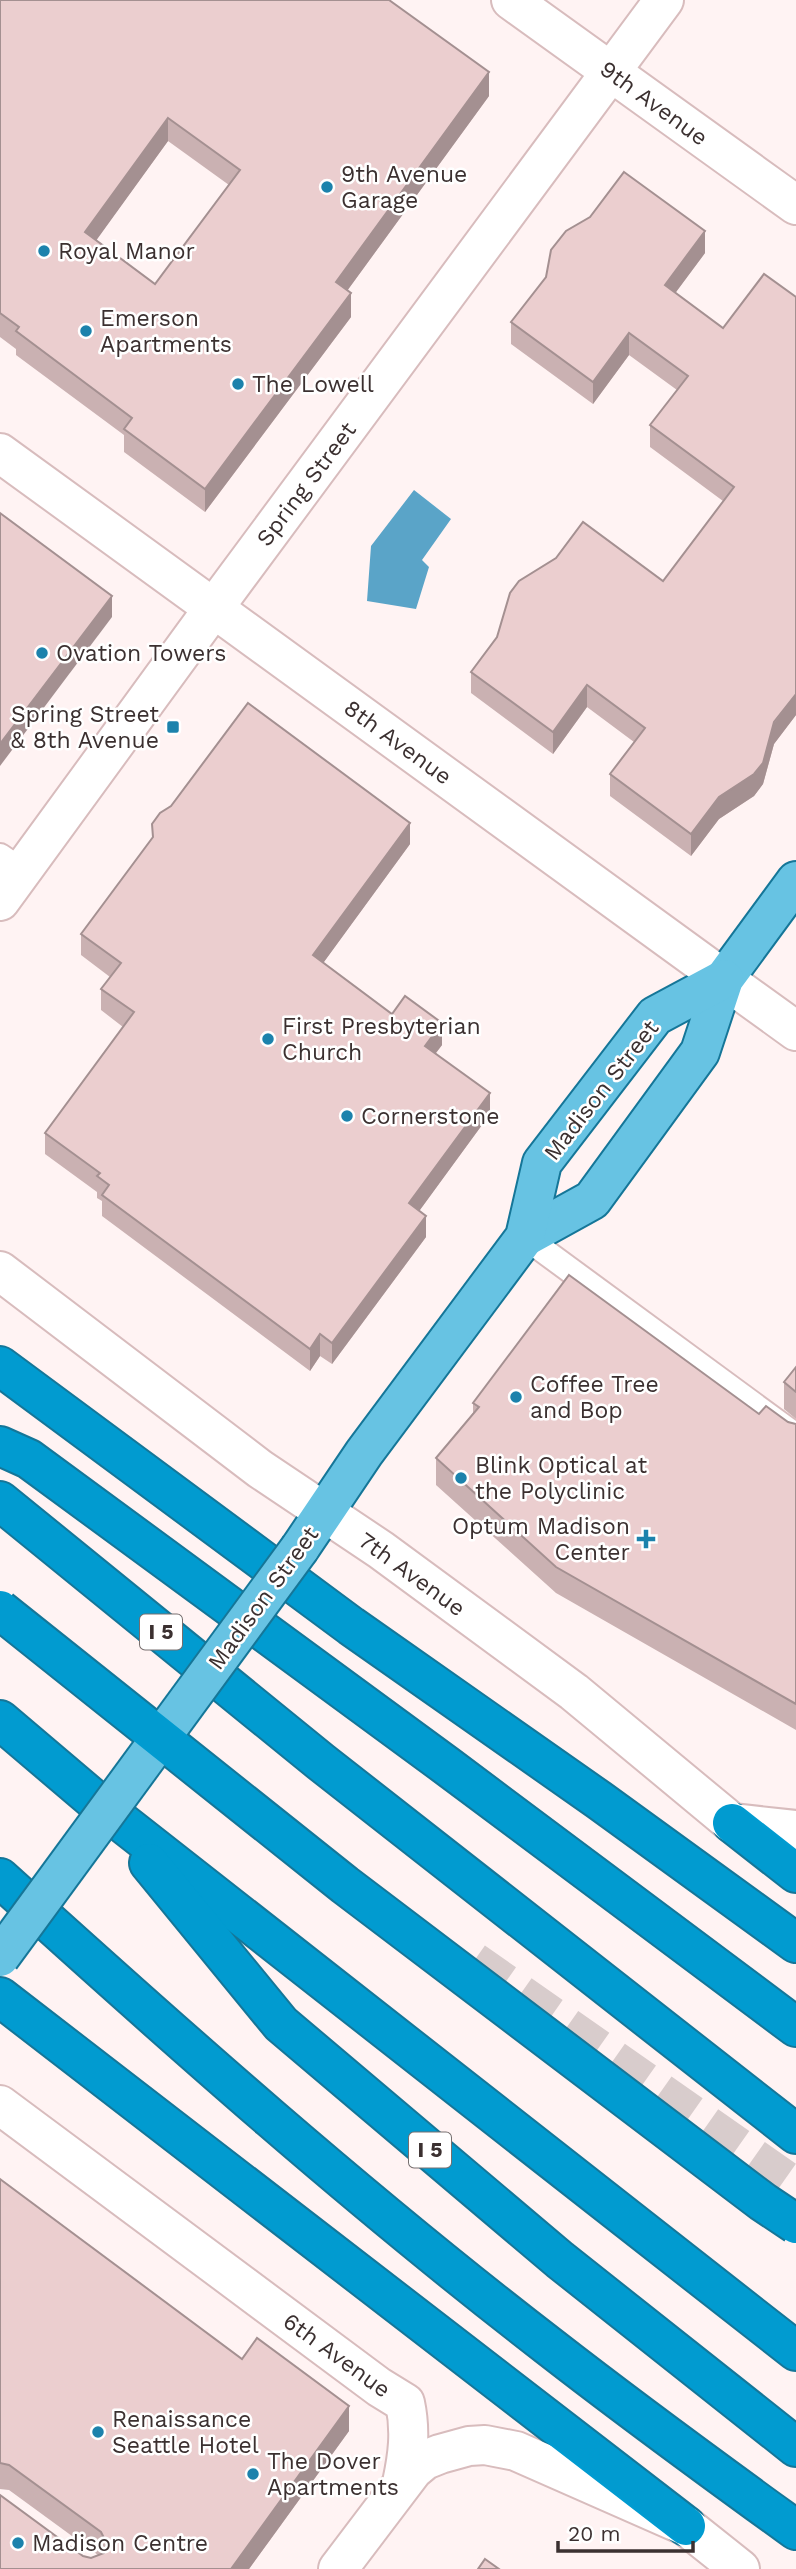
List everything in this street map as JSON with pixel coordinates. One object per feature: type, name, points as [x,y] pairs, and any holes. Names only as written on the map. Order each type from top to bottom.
[{"type":"highway","points":[[0,1366],[351,1626],[599,1800],[796,1943]]},
{"type":"highway","points":[[0,1446],[29,1459],[796,2027]]},
{"type":"highway","name":"I 5","points":[[0,1501],[321,1762],[796,2134]]},
{"type":"highway","points":[[0,1610],[345,1885],[796,2224]]},
{"type":"highway","name":"I 5","points":[[0,1720],[106,1810],[796,2351]]},
{"type":"highway","name":"I 5","points":[[106,1810],[281,2024],[560,2260],[796,2447]]},
{"type":"highway","points":[[732,1824],[796,1873]]},
{"type":"highway","points":[[0,1878],[165,2028],[421,2244],[549,2346],[796,2530]]},
{"type":"highway","points":[[0,1997],[687,2526]]},
{"type":"main road","name":"Madison Street","points":[[525,1237],[593,1200],[700,1052],[724,979],[796,881]]},
{"type":"main road","name":"Madison Street","points":[[0,1957],[300,1548],[364,1453],[525,1237],[542,1163],[655,1016],[724,979]]},
{"type":"street","name":"9th Avenue","points":[[511,0],[796,205]]},
{"type":"street","name":"Spring Street","points":[[7,876],[213,609],[664,0]]},
{"type":"street","name":"8th Avenue","points":[[0,453],[796,1031]]},
{"type":"street","name":"7th Avenue","points":[[0,1271],[260,1469],[381,1550],[574,1692],[732,1824]]},
{"type":"street","points":[[732,1824],[796,1830]]},
{"type":"street","name":"6th Avenue","points":[[0,2105],[368,2379],[405,2403],[410,2424],[408,2456],[402,2483]]},
{"type":"street","points":[[338,2569],[402,2483],[425,2460],[469,2446],[485,2445],[516,2451],[687,2526],[740,2569]]},
{"type":"lane","points":[[525,1237],[796,1436]]},
{"type":"water","points":[[414,490],[451,519],[422,560],[429,567],[416,609],[367,601],[371,546]]},
{"type":"building","points":[[0,0],[389,0],[489,72],[336,282],[351,293],[205,489],[124,429],[132,418],[16,331],[19,327],[0,313]],"holes":[[[168,118],[240,170],[155,284],[85,232]]]},
{"type":"building","points":[[624,172],[705,231],[665,285],[723,328],[764,274],[796,297],[796,694],[774,722],[763,763],[754,774],[719,797],[691,834],[610,774],[645,728],[587,685],[553,732],[471,672],[497,637],[510,593],[519,581],[556,558],[583,522],[663,581],[734,487],[650,425],[688,376],[629,333],[593,382],[511,322],[546,277],[551,250],[566,231],[590,217]]},
{"type":"building","name":"Ovation Towers","points":[[0,513],[112,596],[0,744]]},
{"type":"building","name":"First Presbyterian Church","points":[[248,703],[410,823],[313,955],[392,1014],[405,996],[442,1023],[425,1046],[490,1093],[409,1203],[426,1216],[332,1343],[320,1334],[310,1349],[102,1195],[109,1185],[97,1176],[100,1173],[45,1133],[134,1012],[101,989],[121,963],[81,934],[153,837],[152,824],[160,813],[171,806]]},
{"type":"building","name":"Optum Madison Center","points":[[569,1275],[759,1414],[766,1406],[788,1422],[796,1424],[796,1704],[556,1567],[436,1458],[479,1407],[473,1403]]},
{"type":"building","points":[[796,1367],[796,1392],[784,1382]]},
{"type":"building","points":[[0,2179],[242,2359],[257,2338],[349,2406],[231,2569],[0,2569],[0,2495],[83,2556],[91,2558],[104,2553],[107,2544],[101,2532],[9,2465],[0,2463]]},
{"type":"building","points":[[485,2559],[499,2569],[478,2569]]},
{"type":"tunnel","points":[[474,1961],[796,2187]]},
{"type":"place","name":"9th Avenue Garage","points":[[327,187]]},
{"type":"place","name":"Royal Manor","points":[[44,251]]},
{"type":"place","name":"Emerson Apartments","points":[[86,331]]},
{"type":"place","name":"The Lowell","points":[[238,384]]},
{"type":"place","name":"Ovation Towers","points":[[42,653]]},
{"type":"place","name":"Spring Street & 8th Avenue","points":[[173,727]]},
{"type":"place","name":"First Presbyterian Church","points":[[268,1039]]},
{"type":"place","name":"Cornerstone","points":[[347,1116]]},
{"type":"place","name":"Coffee Tree and Bop","points":[[516,1397]]},
{"type":"place","name":"Blink Optical at the Polyclinic","points":[[461,1478]]},
{"type":"place","name":"Optum Madison Center","points":[[646,1539]]},
{"type":"place","name":"Renaissance Seattle Hotel","points":[[98,2432]]},
{"type":"place","name":"The Dover Apartments","points":[[253,2474]]},
{"type":"place","name":"Madison Centre","points":[[18,2543]]}]
